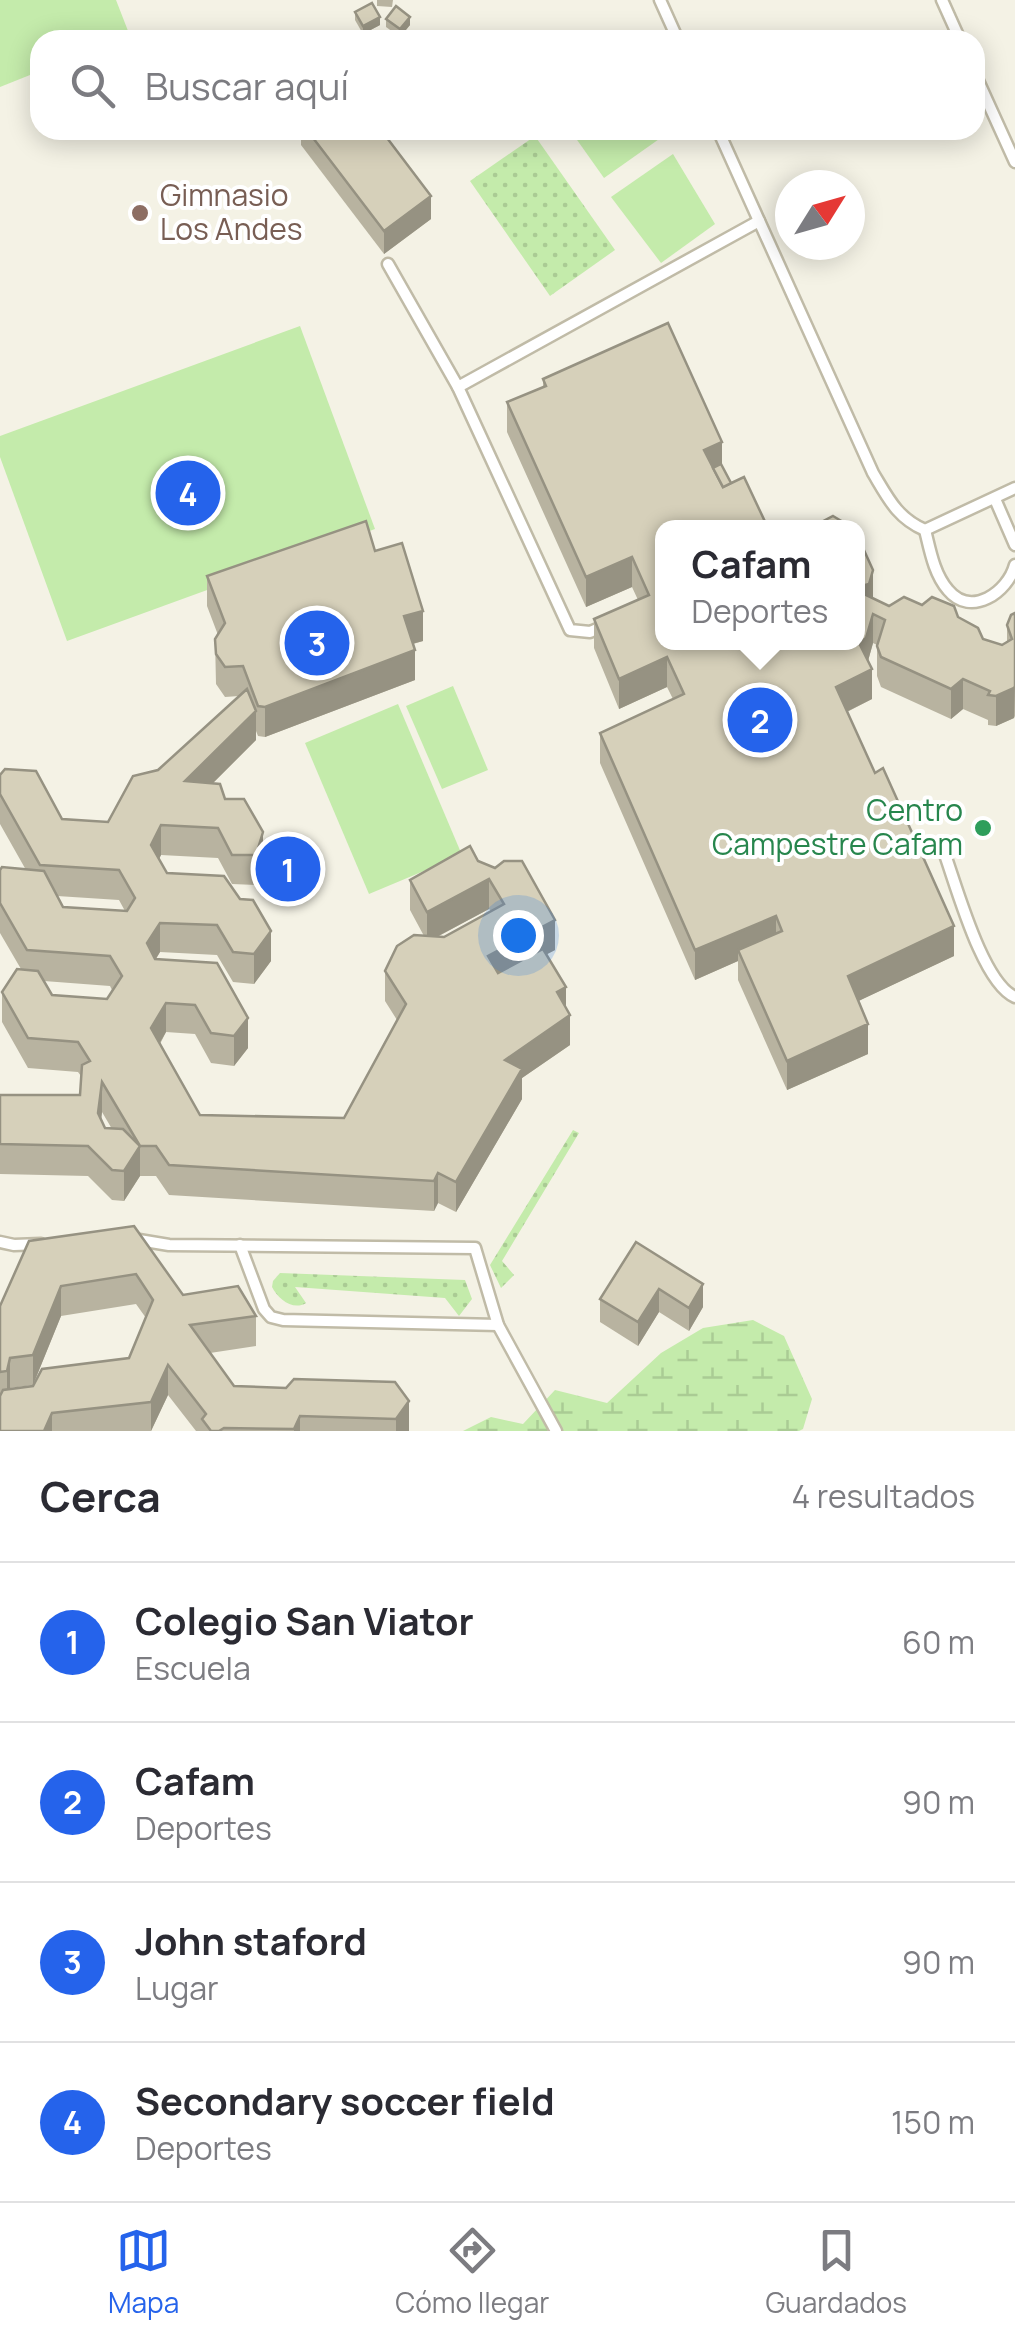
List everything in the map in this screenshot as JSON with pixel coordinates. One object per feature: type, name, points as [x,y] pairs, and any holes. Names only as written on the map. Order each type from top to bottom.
[{"type":"lane","points":[[660,0],[674,30]]},
{"type":"lane","points":[[942,0],[956,30]]},
{"type":"lane","points":[[985,96],[1015,162]]},
{"type":"lane","points":[[723,140],[873,473],[900,517],[925,530],[944,585],[959,598],[976,601],[994,596],[1008,582],[1015,565]]},
{"type":"lane","points":[[458,387],[759,220]]},
{"type":"lane","points":[[388,264],[458,387],[570,630],[590,632],[617,620]]},
{"type":"lane","points":[[925,530],[1015,488]]},
{"type":"lane","points":[[995,499],[1015,546]]},
{"type":"lane","points":[[943,849],[986,961],[1005,992],[1015,996]]},
{"type":"lane","points":[[124,1238],[169,1245],[476,1248],[498,1325],[556,1431]]},
{"type":"lane","points":[[0,1242],[14,1246],[50,1243]]},
{"type":"lane","points":[[240,1245],[264,1310],[271,1317],[498,1325]]},
{"type":"green space","points":[[0,0],[116,0],[128,30],[30,30],[30,75],[0,87]]},
{"type":"green space","points":[[529,140],[538,140],[615,250],[550,296],[470,181]]},
{"type":"green space","points":[[577,140],[658,140],[604,178]]},
{"type":"green space","points":[[673,154],[715,224],[661,263],[611,197]]},
{"type":"green space","points":[[300,326],[375,529],[67,641],[0,457],[0,436]]},
{"type":"green space","points":[[453,686],[488,770],[442,789],[406,706]]},
{"type":"green space","points":[[398,704],[462,855],[369,894],[305,743]]},
{"type":"green space","points":[[573,1130],[579,1133],[502,1261],[514,1275],[501,1288],[490,1265]]},
{"type":"green space","points":[[280,1273],[465,1280],[472,1299],[459,1316],[445,1298],[295,1287],[306,1303],[296,1306],[282,1299],[272,1287]]},
{"type":"green space","points":[[753,1320],[784,1336],[812,1399],[799,1431],[463,1431],[491,1417],[523,1424],[555,1390],[607,1403],[661,1353],[703,1328]]},
{"type":"building","points":[[372,3],[380,17],[363,26],[355,12]]},
{"type":"building","points":[[396,6],[410,17],[400,29],[386,19]]},
{"type":"building","points":[[315,140],[389,140],[431,196],[384,231]]},
{"type":"building","points":[[668,323],[722,442],[704,450],[723,487],[744,477],[764,520],[655,520],[655,650],[862,650],[872,669],[836,687],[875,773],[883,768],[954,926],[848,976],[868,1024],[787,1061],[738,950],[782,931],[776,916],[695,950],[600,733],[684,694],[667,657],[619,679],[594,619],[649,595],[632,557],[586,577],[507,402],[546,386],[543,379]]},
{"type":"building","points":[[721,464],[731,483],[723,487],[713,468]]},
{"type":"building","points":[[366,521],[375,551],[402,543],[423,611],[404,616],[415,650],[265,707],[258,706],[243,666],[225,667],[216,654],[215,639],[225,623],[207,576]]},
{"type":"building","points":[[865,552],[873,570],[869,584],[865,585]]},
{"type":"building","points":[[865,593],[889,606],[904,597],[922,605],[932,597],[954,606],[958,617],[978,628],[983,639],[1002,645],[1012,639],[1007,625],[1015,613],[1015,686],[996,696],[988,695],[990,691],[963,679],[951,689],[881,657],[877,646],[885,620],[873,614],[866,638]]},
{"type":"building","points":[[247,689],[256,711],[185,781],[220,784],[225,799],[244,799],[263,832],[256,855],[232,855],[218,828],[161,825],[151,845],[167,873],[224,876],[240,899],[253,900],[271,931],[254,954],[233,952],[217,925],[160,923],[147,943],[155,959],[217,963],[248,1018],[234,1036],[211,1033],[195,1005],[166,1003],[151,1028],[200,1115],[344,1118],[406,1004],[385,971],[397,946],[414,935],[444,937],[504,904],[489,879],[427,912],[410,880],[470,846],[478,861],[495,868],[504,861],[522,861],[555,920],[488,956],[498,973],[543,949],[566,987],[557,992],[570,1015],[505,1060],[522,1069],[456,1182],[438,1173],[434,1181],[169,1165],[156,1146],[140,1146],[124,1171],[112,1170],[88,1146],[0,1144],[0,1095],[80,1095],[82,1065],[90,1061],[78,1042],[28,1038],[2,992],[17,969],[38,971],[52,995],[107,999],[122,976],[110,956],[27,950],[0,903],[0,870],[2,867],[44,871],[63,907],[127,911],[135,898],[119,870],[40,865],[0,794],[0,775],[5,769],[36,771],[62,819],[108,822],[133,776],[158,770]],"holes":[[[102,1082],[140,1146],[123,1129],[105,1128],[98,1113]]]},
{"type":"building","points":[[134,1226],[183,1295],[238,1286],[256,1316],[190,1325],[234,1386],[286,1388],[294,1379],[395,1382],[409,1401],[396,1419],[300,1416],[294,1429],[211,1431],[202,1419],[206,1414],[168,1365],[151,1402],[52,1413],[44,1431],[0,1431],[3,1390],[33,1386],[42,1369],[129,1358],[153,1300],[136,1274],[61,1286],[33,1355],[10,1358],[7,1371],[0,1372],[0,1306],[29,1241]]},
{"type":"building","points":[[636,1242],[703,1284],[689,1308],[659,1289],[638,1322],[600,1299]]},
{"type":"place","name":"Gimnasio Los Andes","points":[[140,213]]},
{"type":"place","name":"Secondary soccer field","points":[[188,493]]},
{"type":"place","name":"John staford","points":[[317,643]]},
{"type":"place","name":"Cafam","points":[[760,720]]},
{"type":"place","name":"Centro Campestre Cafam","points":[[983,828]]},
{"type":"place","name":"Colegio San Viator","points":[[288,869]]}]
